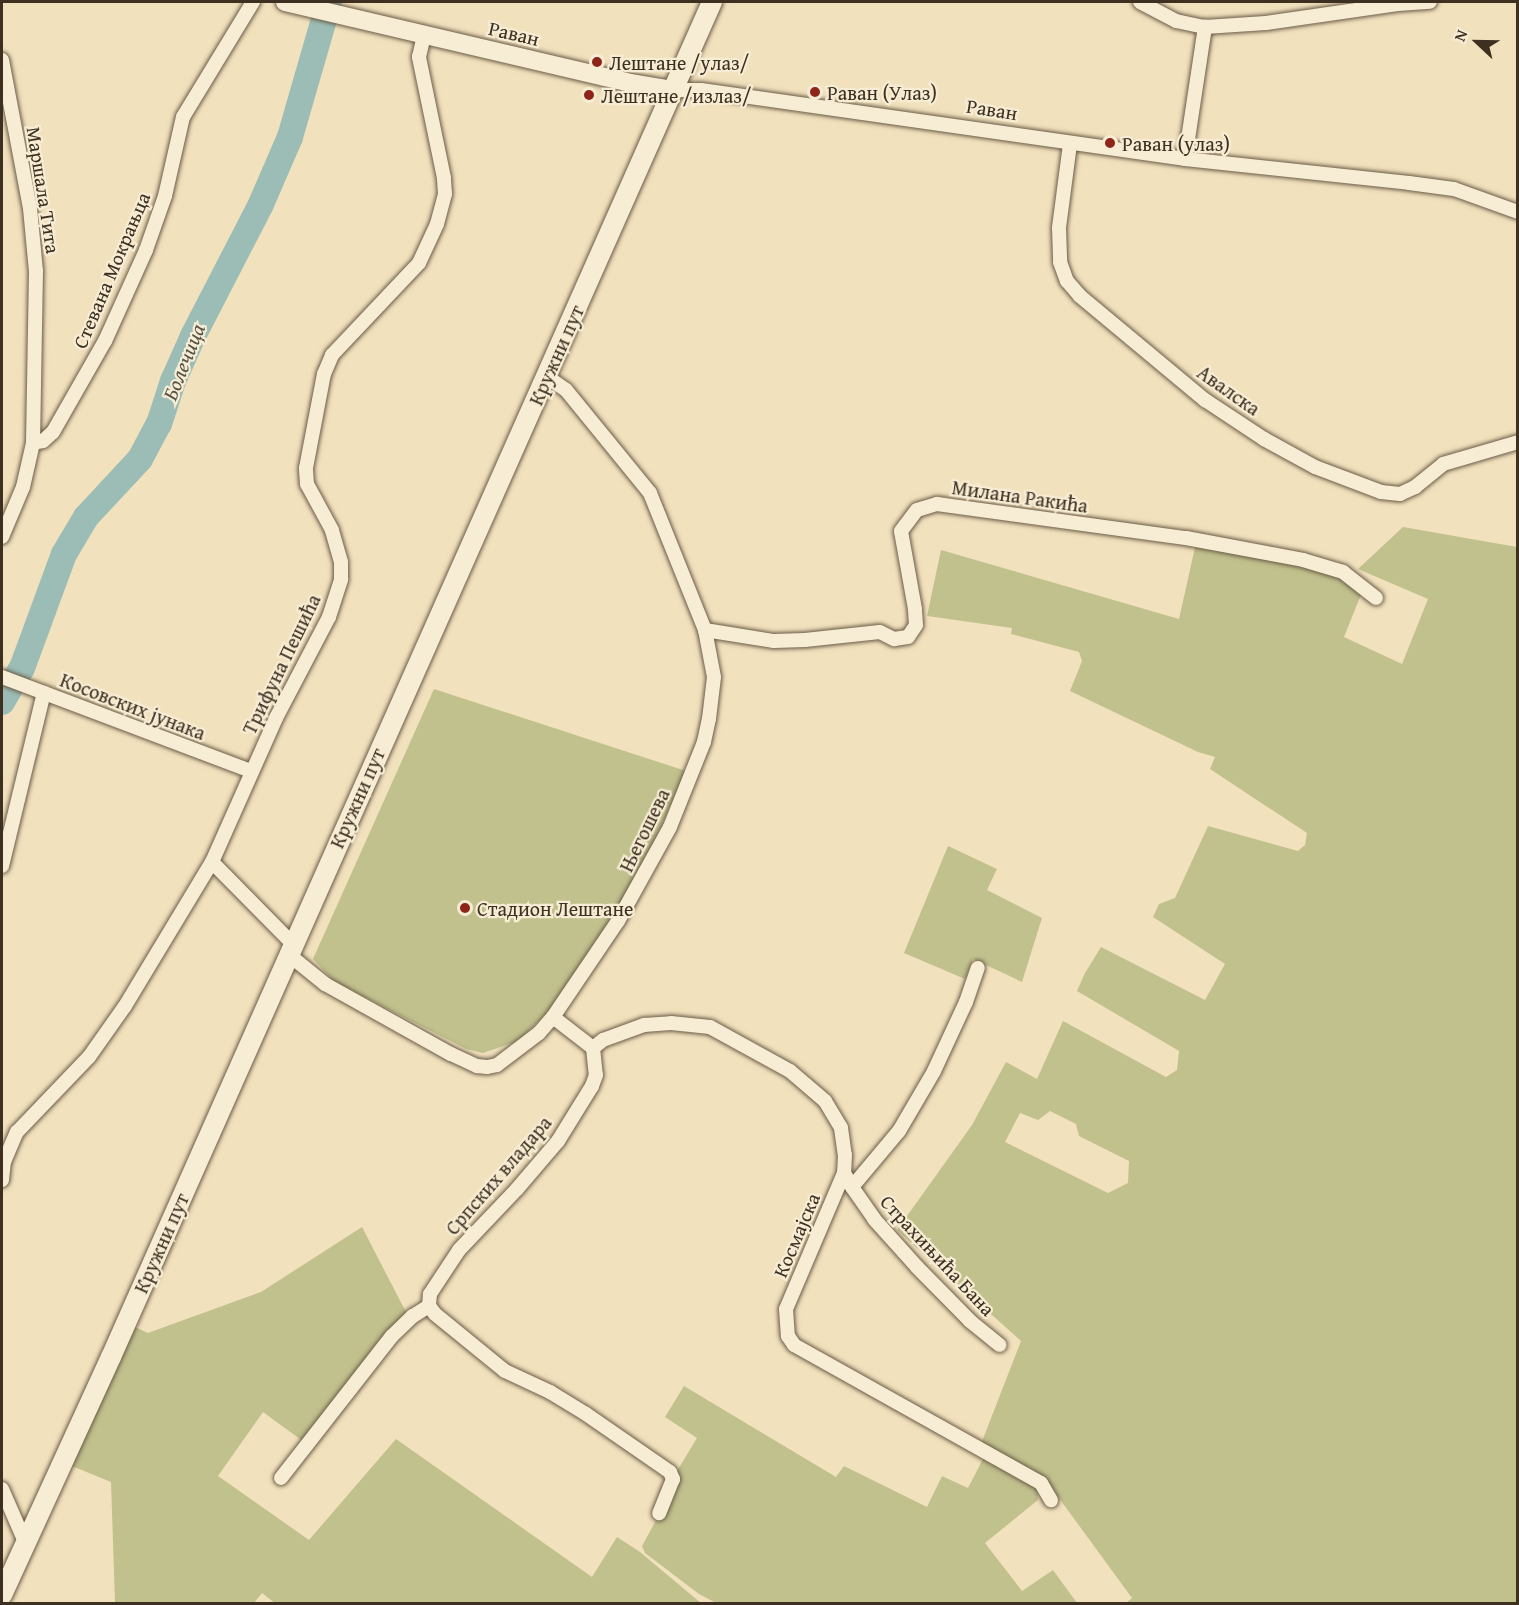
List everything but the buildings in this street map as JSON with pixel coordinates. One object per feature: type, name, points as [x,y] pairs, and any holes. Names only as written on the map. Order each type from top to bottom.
[{"type":"main road","name":"Кружни пут","points":[[2,1595],[106,1368],[712,2]]},
{"type":"street","name":"Стевана Мокрањца","points":[[33,443],[43,441],[53,432],[105,341],[146,250],[165,196],[183,117],[253,2]]},
{"type":"street","name":"Раван","points":[[285,2],[630,83],[673,90],[701,90],[1185,159],[1454,189],[1518,212]]},
{"type":"street","points":[[1140,2],[1169,19],[1204,27],[1266,23],[1398,4],[1430,2]]},
{"type":"street","points":[[1185,159],[1204,27]]},
{"type":"street","name":"Трифуна Пешића","points":[[2,1180],[3,1162],[17,1132],[89,1057],[109,1029],[212,862],[251,771],[328,617],[342,570],[337,545],[305,476],[328,363],[343,340],[419,263],[437,224],[445,195],[436,133],[420,61],[424,35]]},
{"type":"street","name":"Маршала Тита","points":[[2,60],[34,236],[36,295],[33,443],[23,487],[2,537]]},
{"type":"street","name":"Авалска","points":[[1070,144],[1059,228],[1060,262],[1067,281],[1088,303],[1204,400],[1264,439],[1315,467],[1381,492],[1400,494],[1414,487],[1443,464],[1518,442]]},
{"type":"street","name":"Његошева","points":[[212,862],[325,984],[477,1066],[487,1067],[502,1061],[539,1033],[553,1017],[618,921],[647,873],[694,771],[704,742],[714,677],[705,630],[650,493],[566,390],[546,376]]},
{"type":"street","name":"Милана Ракића","points":[[705,630],[774,641],[880,632],[894,639],[908,637],[916,625],[915,609],[901,531],[917,510],[937,504],[1186,538],[1303,560],[1343,572],[1376,598]]},
{"type":"street","name":"Косовских јунака","points":[[3,677],[251,771]]},
{"type":"street","points":[[2,867],[44,693]]},
{"type":"street","points":[[852,1186],[899,1131],[934,1071],[966,1002],[978,968]]},
{"type":"street","points":[[553,1017],[593,1048]]},
{"type":"street","name":"Космајска","points":[[593,1048],[603,1040],[644,1025],[695,1024],[710,1027],[790,1071],[825,1101],[841,1128],[846,1155],[844,1173],[786,1309],[788,1336],[794,1345],[1041,1482],[1051,1500]]},
{"type":"street","name":"Српских владара","points":[[429,1306],[430,1294],[459,1250],[517,1189],[558,1141],[592,1086],[596,1075],[593,1048]]},
{"type":"street","name":"Страхињића Бана","points":[[844,1173],[874,1219],[917,1267],[970,1321],[1000,1345]]},
{"type":"street","points":[[281,1478],[392,1336],[413,1316],[429,1306],[435,1314],[505,1371],[550,1392],[586,1414],[670,1472],[673,1479],[659,1513]]},
{"type":"street","points":[[2,1489],[25,1542]]},
{"type":"green space","points":[[1403,527],[1517,547],[1517,1603],[1126,1603],[1132,1598],[1045,1479],[981,1444],[1021,1341],[897,1230],[972,1125],[1006,1062],[1037,1079],[1063,1021],[1166,1077],[1177,1070],[1179,1051],[1077,991],[1085,973],[1101,947],[1205,1000],[1225,964],[1153,917],[1159,904],[1175,898],[1208,826],[1298,851],[1305,845],[1307,833],[1210,769],[1215,757],[1198,752],[1070,691],[1082,661],[1079,652],[1011,634],[1012,628],[927,616],[941,550],[1179,619],[1196,543],[1330,571],[1362,592],[1344,637],[1402,664],[1428,599],[1358,569]],"holes":[[[1050,1111],[1076,1124],[1079,1136],[1129,1161],[1128,1183],[1108,1193],[1005,1142],[1020,1113],[1038,1120]]]},
{"type":"green space","points":[[434,689],[686,771],[641,871],[556,1004],[518,1041],[483,1053],[466,1049],[335,982],[313,959]]},
{"type":"green space","points":[[948,846],[997,869],[987,890],[1042,918],[1022,982],[973,959],[965,979],[904,953]]},
{"type":"green space","points":[[362,1227],[407,1314],[304,1442],[263,1412],[218,1476],[309,1540],[396,1439],[592,1577],[617,1537],[640,1552],[701,1603],[276,1604],[262,1593],[254,1603],[115,1603],[111,1482],[72,1466],[135,1327],[148,1333],[261,1292]]},
{"type":"green space","points":[[684,1386],[836,1477],[844,1466],[927,1507],[942,1476],[968,1488],[983,1459],[1016,1475],[1037,1488],[1038,1500],[985,1543],[1022,1591],[1053,1570],[1077,1603],[716,1603],[699,1594],[645,1553],[642,1546],[660,1513],[674,1476],[697,1438],[665,1417]]},
{"type":"waterway","name":"Болечица","points":[[2,702],[22,668],[64,554],[86,517],[140,459],[159,424],[173,381],[193,336],[261,204],[290,137],[329,2]]},
{"type":"place","name":"Лештане /улаз/","points":[[597,62]]},
{"type":"place","name":"Раван (Улаз)","points":[[815,92]]},
{"type":"place","name":"Лештане /излаз/","points":[[589,95]]},
{"type":"place","name":"Раван (улаз)","points":[[1110,143]]},
{"type":"place","name":"Стадион Лештане","points":[[465,908]]}]
